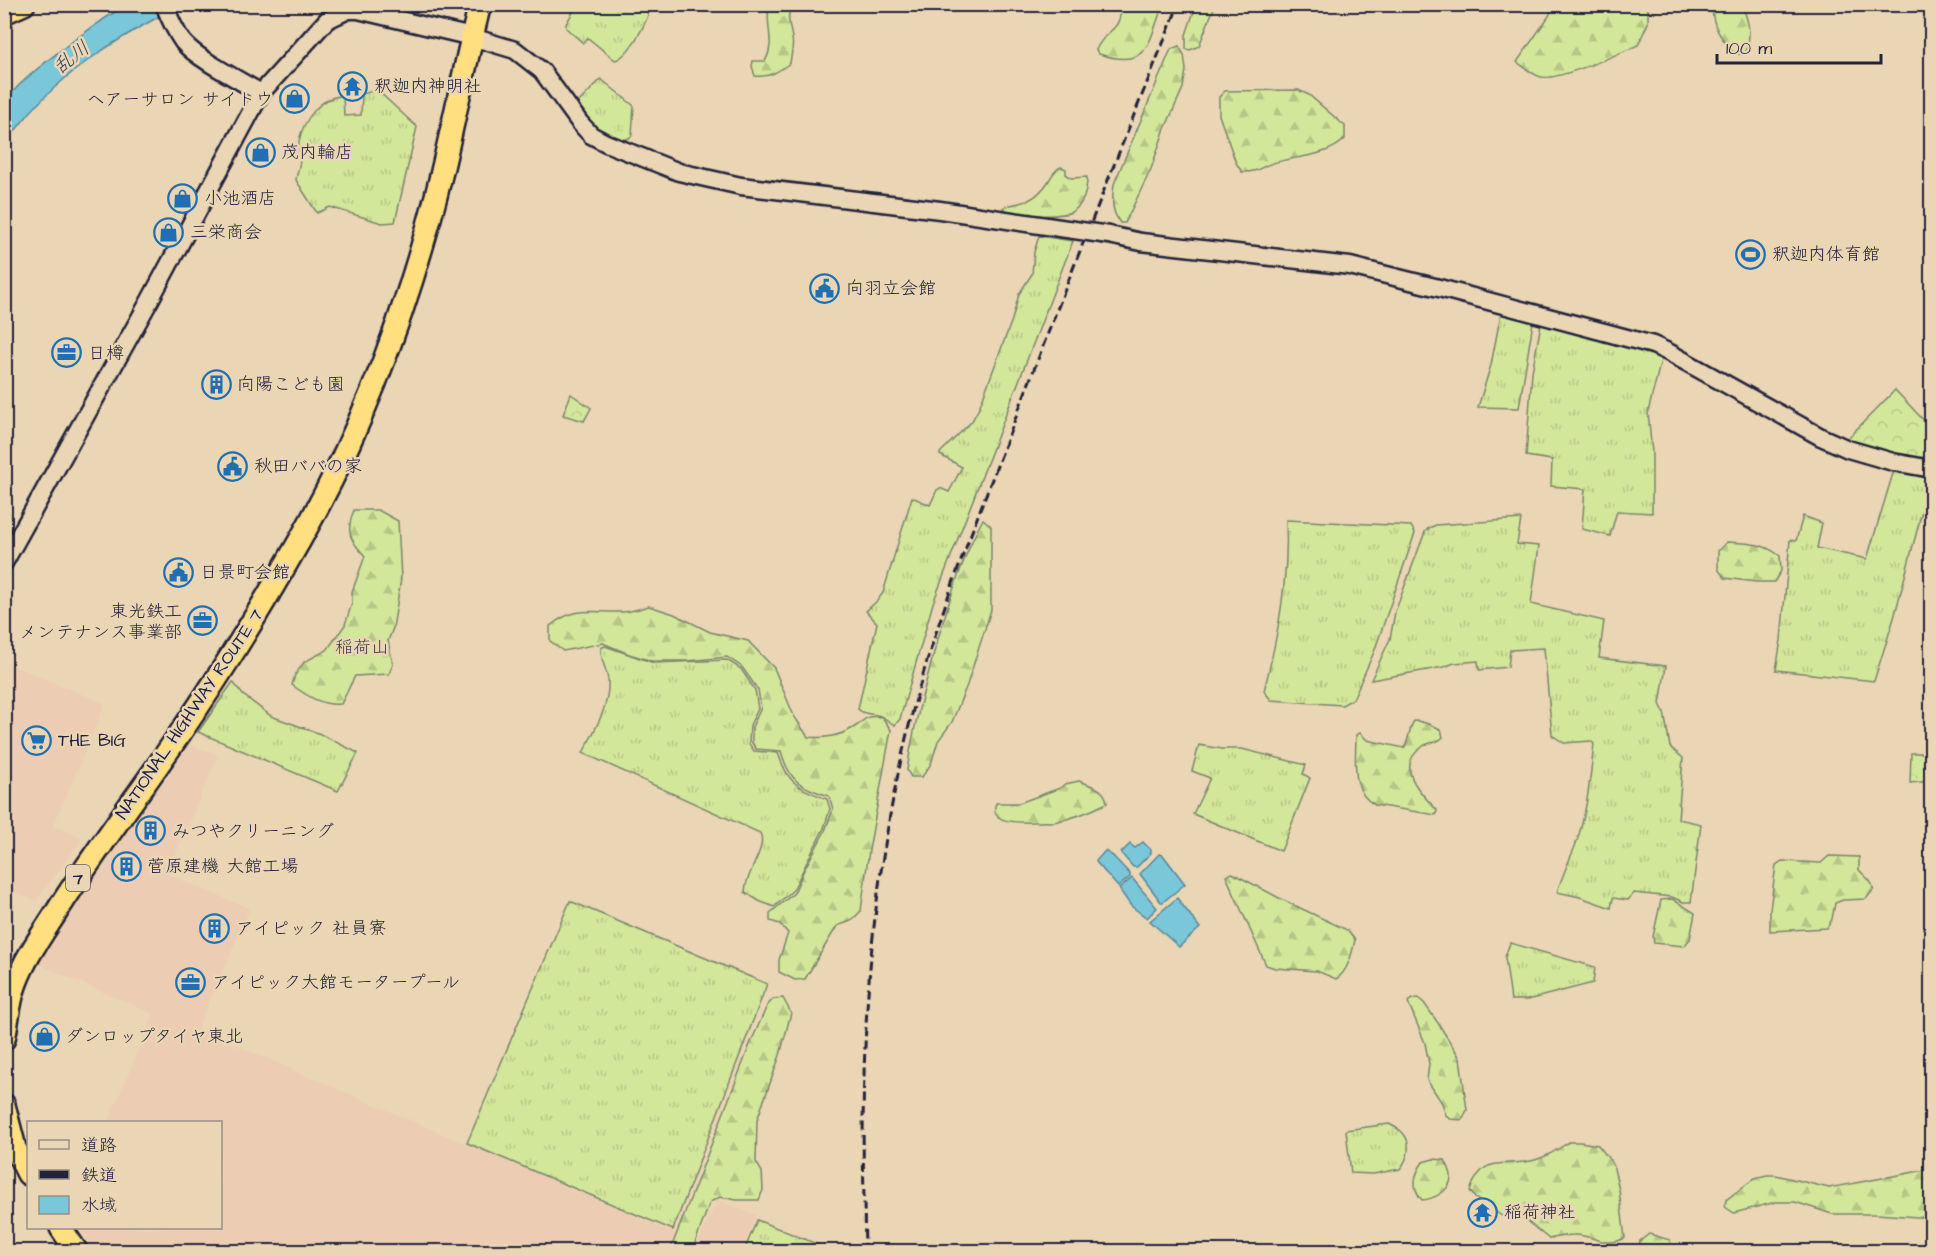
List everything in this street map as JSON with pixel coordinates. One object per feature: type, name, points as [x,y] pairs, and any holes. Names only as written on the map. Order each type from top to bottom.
[{"type":"highway","points":[[4,13],[24,4]]},
{"type":"highway","name":"NATIONAL HIGHWAY ROUTE 7","points":[[4,1040],[15,985],[25,963],[88,863],[232,655],[301,539],[361,419],[386,358],[423,244],[452,132],[480,4]]},
{"type":"highway","points":[[4,1106],[15,1148],[27,1172]]},
{"type":"highway","points":[[62,1229],[77,1251]]},
{"type":"street","points":[[4,563],[150,300],[261,93],[327,20],[348,10],[358,10],[472,36],[515,50],[542,71],[591,135],[680,172],[741,186],[940,210],[1109,235],[1141,242],[1350,266],[1653,345],[1821,437],[1848,449],[1893,462],[1932,469]]},
{"type":"street","points":[[166,11],[184,43],[210,63],[261,93]]},
{"type":"shaded area","points":[[6,663],[105,704],[53,826],[83,838],[36,901],[5,887]]},
{"type":"shaded area","points":[[190,745],[218,755],[167,874],[250,909],[197,1029],[698,1243],[717,1200],[756,1215],[741,1251],[96,1251],[80,1229],[222,1229],[222,1121],[108,1121],[154,1014],[38,964],[46,945]]},
{"type":"green space","points":[[774,4],[793,5],[789,17],[793,44],[790,63],[769,75],[755,76],[753,61],[765,61],[770,48],[768,14],[769,7]]},
{"type":"green space","points":[[577,5],[645,5],[648,15],[630,48],[615,60],[588,38],[583,43],[566,28]]},
{"type":"green space","points":[[1121,5],[1163,5],[1149,41],[1137,56],[1115,58],[1099,54],[1096,50],[1104,37],[1116,26]]},
{"type":"green space","points":[[1196,5],[1215,5],[1199,46],[1190,50],[1186,49],[1186,35]]},
{"type":"green space","points":[[1554,5],[1648,5],[1648,23],[1638,45],[1575,71],[1541,77],[1517,62]]},
{"type":"green space","points":[[1712,5],[1742,5],[1749,29],[1745,54],[1735,54],[1721,37],[1713,20]]},
{"type":"green space","points":[[1179,46],[1184,55],[1186,70],[1183,88],[1164,131],[1151,169],[1125,223],[1120,223],[1113,205],[1114,184],[1171,49]]},
{"type":"green space","points":[[601,79],[634,106],[631,137],[622,141],[599,131],[576,105]]},
{"type":"green space","points":[[377,90],[417,127],[395,222],[382,223],[330,207],[317,213],[296,180],[300,161],[299,141],[304,125],[320,105],[335,97],[343,96],[344,116],[361,115],[362,94]]},
{"type":"green space","points":[[1298,90],[1309,95],[1345,126],[1345,139],[1321,153],[1242,172],[1236,163],[1219,115],[1219,97],[1225,91]]},
{"type":"green space","points":[[1061,167],[1066,169],[1066,175],[1071,178],[1087,177],[1084,196],[1073,211],[1052,215],[1033,215],[1011,213],[1003,208],[1035,196]]},
{"type":"green space","points":[[1039,236],[1073,241],[933,603],[900,719],[895,725],[882,717],[858,709],[877,623],[866,611],[883,593],[912,497],[930,505],[937,490],[940,488],[949,492],[962,467],[940,453],[972,421],[979,408],[1012,320],[1019,294],[1032,274],[1034,252]]},
{"type":"green space","points":[[1501,313],[1533,322],[1519,408],[1478,407],[1491,365]]},
{"type":"green space","points":[[1541,324],[1657,355],[1661,360],[1648,412],[1652,453],[1652,513],[1617,511],[1610,536],[1582,529],[1585,489],[1551,486],[1552,460],[1526,456],[1532,372]]},
{"type":"green space","points":[[1895,390],[1931,428],[1931,462],[1875,452],[1846,440]]},
{"type":"green space","points":[[571,394],[591,408],[584,421],[563,415]]},
{"type":"green space","points":[[1894,470],[1927,474],[1930,481],[1894,618],[1874,681],[1776,670],[1790,540],[1796,541],[1803,516],[1822,523],[1817,548],[1867,559]]},
{"type":"green space","name":"稲荷山","points":[[354,510],[378,510],[398,521],[401,579],[393,628],[388,641],[393,664],[389,674],[355,676],[341,704],[334,704],[321,702],[292,685],[295,675],[304,662],[327,650],[345,625],[352,603],[352,592],[365,556],[350,535]]},
{"type":"green space","points":[[983,519],[991,526],[991,610],[967,685],[952,722],[938,741],[931,764],[922,777],[911,777],[907,770],[909,755],[935,649],[950,599]]},
{"type":"green space","points":[[1521,519],[1517,544],[1539,546],[1531,604],[1604,621],[1599,658],[1666,666],[1660,704],[1664,712],[1670,747],[1683,758],[1678,819],[1701,824],[1691,902],[1683,902],[1672,897],[1634,893],[1628,900],[1613,898],[1611,908],[1557,892],[1582,824],[1594,744],[1591,741],[1564,743],[1552,735],[1544,648],[1510,650],[1508,667],[1479,670],[1478,661],[1454,663],[1444,667],[1371,680],[1390,639],[1395,612],[1425,532],[1436,525]]},
{"type":"green space","points":[[1286,520],[1411,526],[1415,533],[1374,652],[1353,699],[1342,705],[1271,700],[1264,691],[1274,649],[1284,585]]},
{"type":"green space","points":[[1727,542],[1761,546],[1780,556],[1781,571],[1774,582],[1725,578],[1718,569],[1718,551]]},
{"type":"green space","points":[[649,606],[674,614],[710,632],[748,641],[774,668],[794,716],[808,737],[837,735],[871,717],[882,717],[891,730],[869,850],[861,911],[851,921],[837,926],[805,979],[795,980],[779,972],[779,960],[788,933],[780,924],[770,921],[770,913],[794,893],[825,831],[833,809],[829,796],[803,786],[792,777],[781,751],[756,749],[752,743],[752,727],[761,708],[758,690],[742,667],[727,657],[688,661],[652,661],[603,643],[563,651],[550,641],[550,626],[568,615],[584,612],[625,612]]},
{"type":"green space","points":[[605,646],[654,663],[727,660],[741,669],[755,690],[758,709],[750,725],[749,744],[754,751],[778,753],[786,772],[796,784],[827,799],[830,809],[824,828],[793,890],[774,907],[745,892],[748,877],[761,846],[760,833],[583,753],[600,718],[608,690],[608,680],[601,652],[601,648]]},
{"type":"green space","points":[[233,682],[243,695],[271,716],[318,733],[358,753],[338,791],[198,732]]},
{"type":"green space","points":[[1414,721],[1441,730],[1443,737],[1422,747],[1410,763],[1410,771],[1417,788],[1437,810],[1436,815],[1375,805],[1361,792],[1358,783],[1355,764],[1356,735],[1360,733],[1367,740],[1404,748]]},
{"type":"green space","points":[[1199,745],[1222,749],[1242,749],[1306,765],[1303,774],[1310,778],[1281,851],[1193,814],[1210,778],[1192,771]]},
{"type":"green space","points":[[1911,753],[1931,753],[1931,781],[1910,783]]},
{"type":"green space","points":[[1079,781],[1101,791],[1107,803],[1077,816],[1053,822],[1009,821],[997,816],[996,803],[1019,803],[1065,784]]},
{"type":"green space","points":[[1829,856],[1859,857],[1859,870],[1870,881],[1874,889],[1866,899],[1843,900],[1835,903],[1832,919],[1827,928],[1770,931],[1770,910],[1776,865],[1782,861],[1821,863]]},
{"type":"green space","points":[[1232,873],[1347,930],[1355,940],[1344,972],[1336,979],[1317,971],[1275,968],[1266,965],[1226,876]]},
{"type":"green space","points":[[1672,899],[1695,913],[1690,939],[1684,946],[1654,943],[1653,937],[1661,900]]},
{"type":"green space","points":[[570,901],[767,984],[673,1230],[467,1143]]},
{"type":"green space","points":[[1510,943],[1595,967],[1593,983],[1527,1000],[1511,1000],[1505,957]]},
{"type":"green space","points":[[783,998],[791,1013],[780,1055],[757,1120],[756,1162],[762,1172],[763,1190],[759,1200],[720,1197],[710,1202],[692,1251],[670,1251],[767,1006],[773,999]]},
{"type":"green space","points":[[1418,998],[1438,1023],[1460,1058],[1467,1110],[1462,1120],[1450,1119],[1446,1115],[1442,1103],[1427,1080],[1429,1064],[1425,1043],[1408,1002]]},
{"type":"green space","points":[[1389,1124],[1402,1132],[1407,1141],[1407,1156],[1400,1169],[1373,1174],[1351,1173],[1346,1130]]},
{"type":"green space","points":[[1569,1142],[1598,1145],[1613,1164],[1625,1238],[1611,1242],[1581,1235],[1549,1239],[1523,1218],[1505,1218],[1475,1198],[1470,1191],[1475,1179],[1487,1167],[1494,1164],[1536,1160]]},
{"type":"green space","points":[[1433,1159],[1445,1160],[1451,1173],[1450,1183],[1441,1194],[1422,1200],[1415,1186],[1416,1176],[1423,1162]]},
{"type":"green space","points":[[1931,1169],[1931,1218],[1832,1214],[1795,1202],[1776,1202],[1734,1213],[1725,1207],[1726,1200],[1755,1178],[1767,1175],[1776,1175],[1829,1188]]},
{"type":"green space","points":[[757,1220],[822,1246],[826,1251],[744,1251]]},
{"type":"green space","points":[[1649,1234],[1670,1240],[1670,1251],[1638,1251],[1640,1241]]},
{"type":"water","name":"乱川","points":[[127,5],[181,5],[138,28],[76,69],[39,102],[5,146],[4,109],[11,95],[60,51]]},
{"type":"water","points":[[1143,842],[1151,853],[1137,867],[1133,867],[1121,853],[1130,844],[1135,848]]},
{"type":"water","points":[[1105,851],[1130,874],[1130,877],[1118,887],[1096,861]]},
{"type":"water","points":[[1159,854],[1163,855],[1185,884],[1163,902],[1140,874]]},
{"type":"water","points":[[1132,878],[1157,908],[1147,918],[1131,906],[1119,889]]},
{"type":"water","points":[[1177,898],[1200,928],[1179,947],[1150,921]]},
{"type":"railway","points":[[865,1252],[863,1097],[871,953],[887,831],[913,710],[937,629],[965,549],[1179,4]]},
{"type":"place","name":"釈迦内神明社","points":[[353,86]]},
{"type":"place","name":"ヘアーサロン サイトウ","points":[[294,99]]},
{"type":"place","name":"茂内輪店","points":[[260,152]]},
{"type":"place","name":"小池酒店","points":[[183,198]]},
{"type":"place","name":"三栄商会","points":[[169,232]]},
{"type":"place","name":"釈迦内体育館","points":[[1751,254]]},
{"type":"place","name":"向羽立会館","points":[[825,288]]},
{"type":"place","name":"日樽","points":[[67,353]]},
{"type":"place","name":"向陽こども園","points":[[216,384]]},
{"type":"place","name":"秋田ババの家","points":[[233,466]]},
{"type":"place","name":"日景町会館","points":[[179,572]]},
{"type":"place","name":"東光鉄工 メンテナンス事業部","points":[[203,621]]},
{"type":"place","name":"THE BIG","points":[[37,740]]},
{"type":"place","name":"みつやクリーニング","points":[[151,831]]},
{"type":"place","name":"菅原建機 大館工場","points":[[126,866]]},
{"type":"place","name":"アイピック 社員寮","points":[[215,928]]},
{"type":"place","name":"アイピック大館モータープール","points":[[191,982]]},
{"type":"place","name":"ダンロップタイヤ東北","points":[[44,1036]]},
{"type":"place","name":"稲荷神社","points":[[1483,1212]]}]
